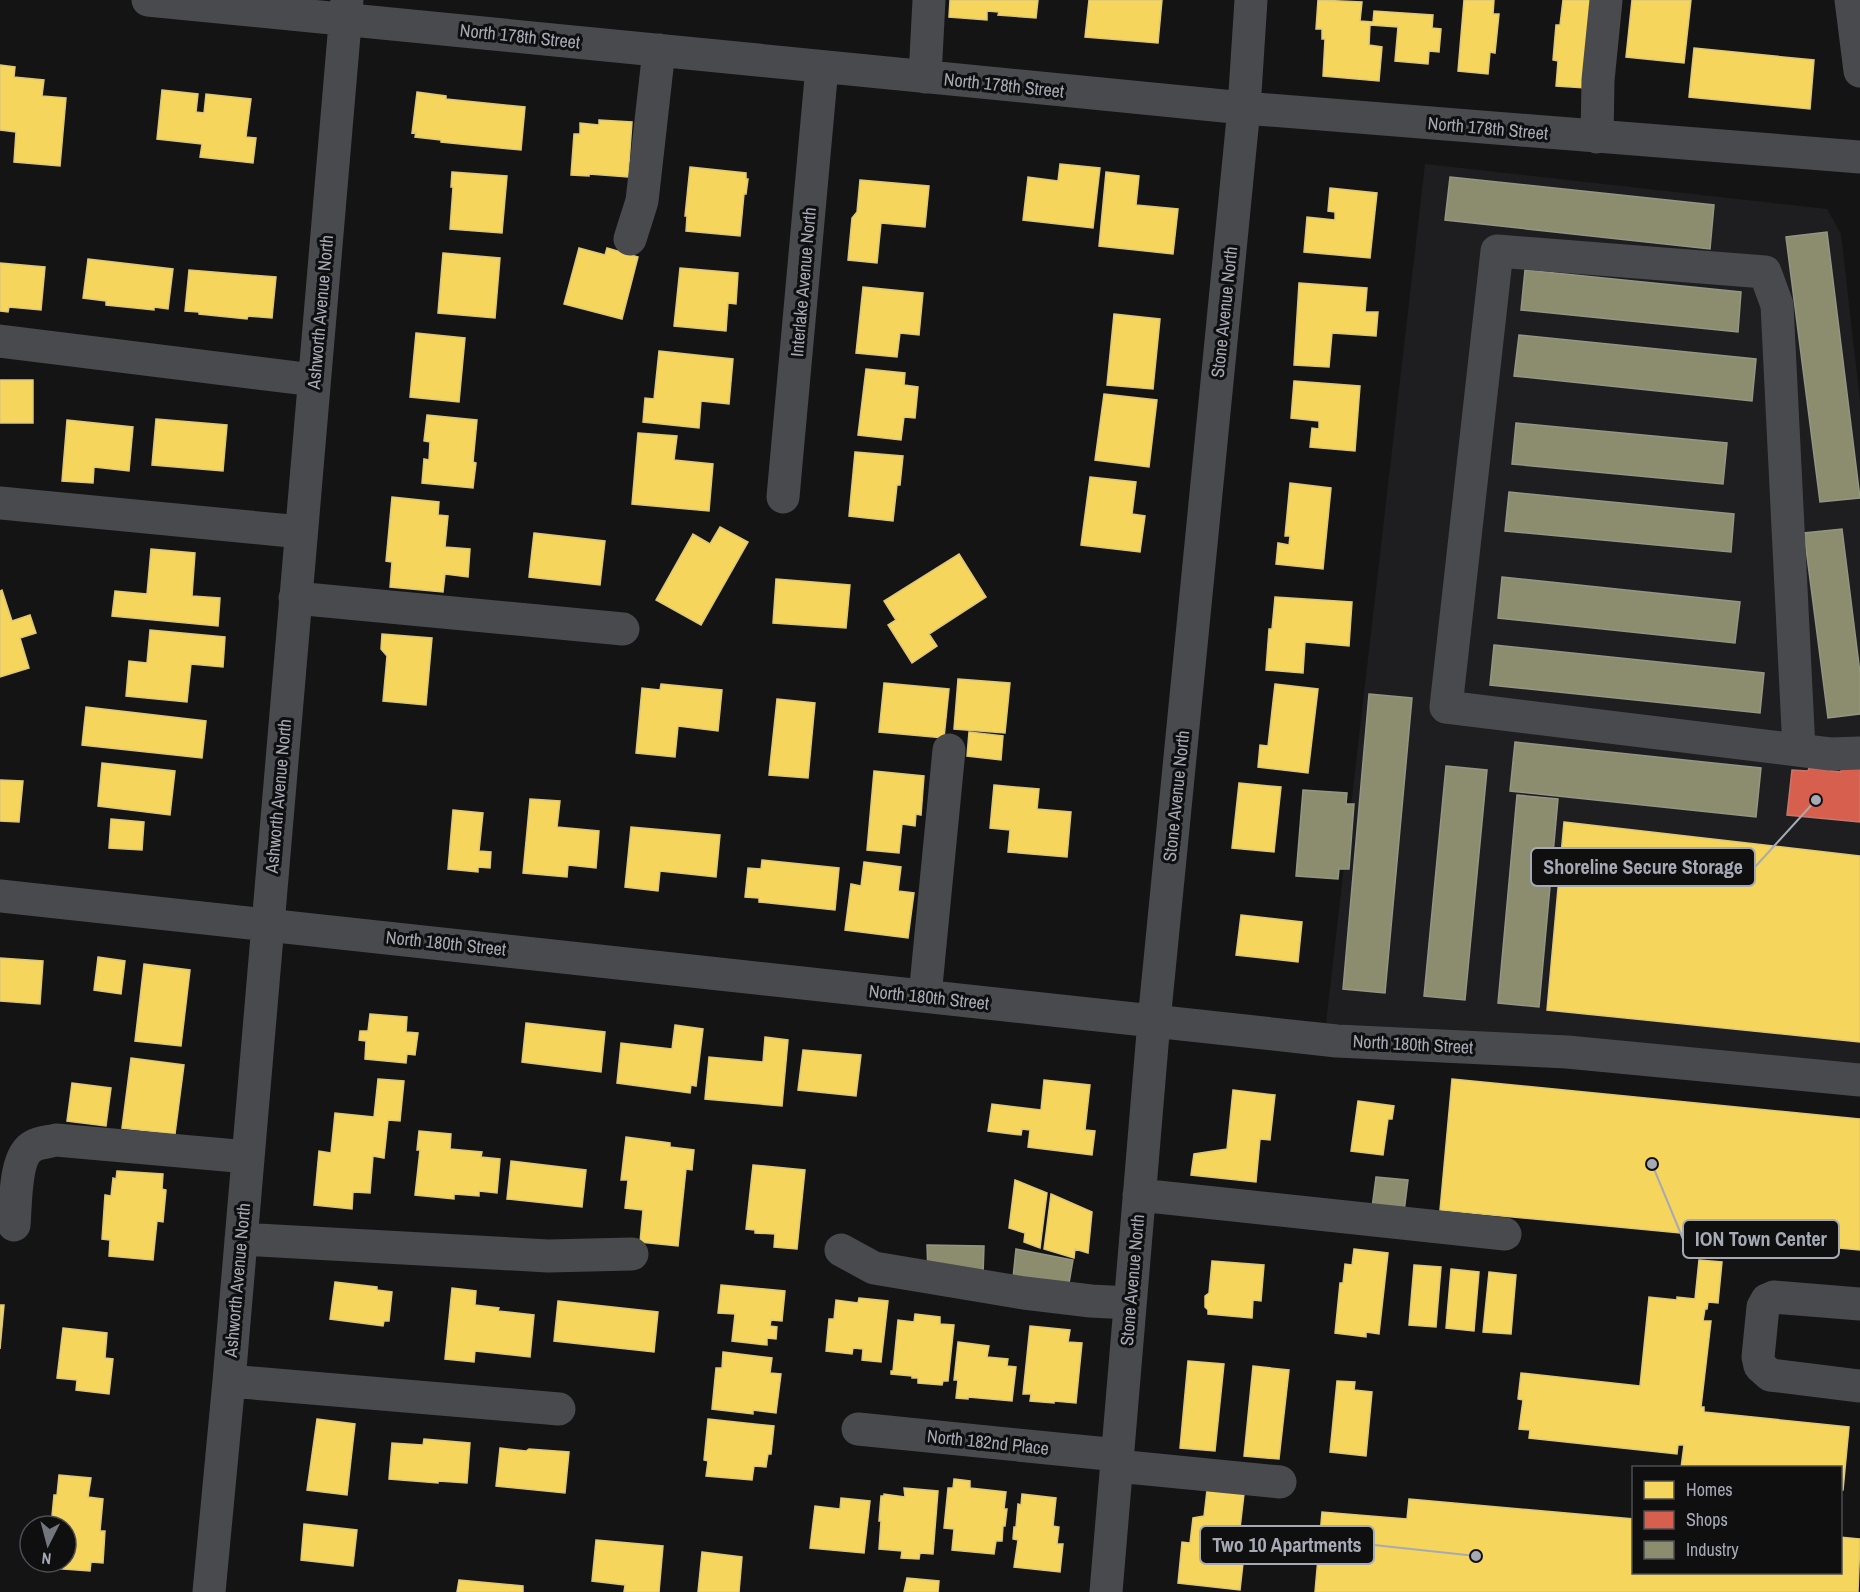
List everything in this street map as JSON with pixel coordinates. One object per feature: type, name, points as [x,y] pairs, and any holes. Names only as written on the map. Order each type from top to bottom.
[{"type":"street","name":"North 178th Street","points":[[148,0],[346,9],[659,50],[822,67],[1244,108],[1860,157]]},
{"type":"street","points":[[925,77],[929,0]]},
{"type":"street","name":"Stone Avenue North","points":[[1106,1592],[1154,1021],[1244,108],[1251,0]]},
{"type":"street","points":[[1597,137],[1598,80],[1606,0]]},
{"type":"street","points":[[1851,0],[1860,71]]},
{"type":"street","name":"Ashworth Avenue North","points":[[209,1592],[346,9]]},
{"type":"street","points":[[630,239],[642,201],[659,50]]},
{"type":"street","name":"Interlake Avenue North","points":[[783,497],[822,67]]},
{"type":"street","points":[[1799,750],[1777,305],[1765,272],[1497,251],[1446,707],[1830,754],[1860,753]]},
{"type":"street","points":[[0,341],[314,380]]},
{"type":"street","points":[[0,503],[301,532]]},
{"type":"street","points":[[295,598],[623,629]]},
{"type":"street","points":[[925,996],[949,750]]},
{"type":"street","name":"North 180th Street","points":[[0,896],[1338,1041],[1567,1052],[1860,1080]]},
{"type":"street","points":[[14,1225],[20,1163],[25,1153],[33,1146],[56,1140],[248,1157]]},
{"type":"street","points":[[1139,1195],[1505,1234]]},
{"type":"street","points":[[241,1239],[548,1256],[632,1254]]},
{"type":"street","points":[[841,1250],[874,1268],[1024,1293],[1130,1303]]},
{"type":"street","points":[[1860,1304],[1774,1297],[1767,1300],[1763,1306],[1758,1358],[1760,1366],[1770,1375],[1860,1386]]},
{"type":"street","points":[[229,1381],[559,1409]]},
{"type":"street","name":"North 182nd Place","points":[[858,1429],[1280,1482]]},
{"type":"shaded area","points":[[1425,164],[1827,209],[1841,234],[1860,401],[1860,1080],[1326,1023]]},
{"type":"building: Homes","points":[[950,0],[1038,0],[1036,18],[998,15],[999,12],[987,11],[987,20],[949,17]]},
{"type":"building: Homes","points":[[1089,0],[1162,0],[1158,43],[1085,37]]},
{"type":"building: Homes","points":[[1318,0],[1362,2],[1360,21],[1373,22],[1374,11],[1433,15],[1432,28],[1441,29],[1439,52],[1429,51],[1428,64],[1395,61],[1398,27],[1370,25],[1369,45],[1382,47],[1379,81],[1323,76],[1325,39],[1322,39],[1322,29],[1316,29]]},
{"type":"building: Homes","points":[[1464,0],[1494,0],[1493,14],[1499,14],[1495,53],[1490,52],[1488,74],[1458,71]]},
{"type":"building: Homes","points":[[1563,0],[1594,0],[1586,88],[1556,86],[1558,61],[1553,60],[1556,25],[1560,25]]},
{"type":"building: Homes","points":[[1632,0],[1691,0],[1684,63],[1626,57]]},
{"type":"building: Homes","points":[[1694,48],[1814,60],[1810,109],[1689,97]]},
{"type":"building: Homes","points":[[0,65],[15,67],[14,77],[44,80],[42,96],[66,98],[60,166],[14,162],[16,132],[0,130]]},
{"type":"building: Homes","points":[[162,90],[198,94],[196,112],[204,113],[206,94],[251,99],[246,137],[256,138],[253,163],[200,157],[202,144],[157,139]]},
{"type":"building: Homes","points":[[417,92],[446,96],[446,99],[525,107],[521,150],[415,137],[416,132],[412,133]]},
{"type":"building: Homes","points":[[599,120],[632,122],[628,177],[571,175],[574,134],[580,134],[580,123],[599,125]]},
{"type":"building: Homes","points":[[1060,164],[1100,168],[1093,228],[1023,220],[1028,177],[1058,181]]},
{"type":"building: Homes","points":[[690,167],[746,173],[746,179],[748,179],[746,194],[744,194],[740,236],[686,231],[687,216],[685,216]]},
{"type":"building: Homes","points":[[452,172],[507,176],[502,233],[450,229]]},
{"type":"building: Homes","points":[[1106,172],[1139,176],[1136,205],[1178,209],[1173,254],[1099,246]]},
{"type":"building: Homes","points":[[860,180],[929,186],[925,227],[881,223],[877,263],[848,260],[852,218],[857,212]]},
{"type":"building: Homes","points":[[1330,188],[1377,193],[1370,258],[1304,252],[1307,217],[1335,220],[1335,212],[1328,211]]},
{"type":"building: Homes","points":[[579,248],[605,255],[607,248],[638,257],[622,319],[564,304]]},
{"type":"building: Homes","points":[[443,253],[500,258],[495,318],[438,313]]},
{"type":"building: Homes","points":[[88,259],[173,269],[168,309],[154,307],[154,310],[106,305],[106,301],[83,298]]},
{"type":"building: Homes","points":[[0,263],[45,267],[41,310],[9,307],[8,312],[0,311]]},
{"type":"building: Homes","points":[[680,268],[738,273],[736,304],[728,303],[726,331],[674,326]]},
{"type":"building: Homes","points":[[189,270],[276,277],[272,318],[248,316],[247,319],[185,311]]},
{"type":"building: Homes","points":[[1299,283],[1367,288],[1365,312],[1378,312],[1376,336],[1332,333],[1329,367],[1294,365]]},
{"type":"building: Homes","points":[[863,287],[923,293],[919,335],[900,333],[897,357],[856,353]]},
{"type":"building: Homes","points":[[1114,314],[1160,319],[1153,389],[1107,385]]},
{"type":"building: Homes","points":[[416,333],[465,338],[459,402],[410,397]]},
{"type":"building: Homes","points":[[659,351],[733,359],[729,404],[701,401],[699,428],[643,422],[645,398],[654,399]]},
{"type":"building: Homes","points":[[866,369],[905,373],[904,385],[918,387],[915,418],[904,417],[901,440],[858,435]]},
{"type":"building: Homes","points":[[0,380],[33,380],[33,423],[0,423]]},
{"type":"building: Homes","points":[[1294,381],[1360,386],[1355,451],[1310,447],[1312,428],[1319,429],[1319,421],[1291,418]]},
{"type":"building: Homes","points":[[1104,394],[1157,400],[1149,467],[1095,460]]},
{"type":"building: Homes","points":[[427,415],[477,420],[473,488],[422,483],[424,459],[429,460],[430,442],[424,441]]},
{"type":"building: Homes","points":[[156,419],[227,425],[223,471],[152,465]]},
{"type":"building: Homes","points":[[67,420],[133,427],[129,471],[94,467],[93,483],[62,481]]},
{"type":"building: Homes","points":[[638,433],[677,436],[674,460],[713,464],[709,511],[632,504]]},
{"type":"building: Homes","points":[[855,452],[903,456],[893,521],[849,516]]},
{"type":"building: Homes","points":[[1090,477],[1136,482],[1132,514],[1145,516],[1140,552],[1081,545]]},
{"type":"building: Homes","points":[[1290,483],[1331,488],[1323,569],[1276,564],[1278,543],[1289,545],[1290,536],[1285,536]]},
{"type":"building: Homes","points":[[392,497],[439,502],[438,515],[448,516],[445,547],[470,549],[468,577],[445,574],[443,592],[390,587],[392,562],[386,561]]},
{"type":"building: Homes","points":[[720,527],[748,542],[701,625],[656,600],[693,534],[710,544]]},
{"type":"building: Homes","points":[[534,533],[605,541],[600,585],[529,577]]},
{"type":"building: Homes","points":[[151,549],[195,553],[192,596],[220,598],[218,626],[112,616],[115,591],[147,594]]},
{"type":"building: Homes","points":[[959,554],[986,597],[929,634],[937,646],[912,663],[888,625],[896,620],[884,601]]},
{"type":"building: Homes","points":[[776,579],[850,585],[846,628],[773,623]]},
{"type":"building: Homes","points":[[2,590],[12,621],[30,615],[36,633],[20,638],[29,668],[0,677],[0,591]]},
{"type":"building: Homes","points":[[1275,597],[1352,602],[1349,646],[1305,642],[1303,673],[1266,670],[1269,629],[1272,629]]},
{"type":"building: Homes","points":[[150,630],[225,637],[223,667],[191,664],[187,702],[126,696],[129,661],[147,663]]},
{"type":"building: Homes","points":[[382,634],[432,638],[426,705],[383,701],[387,656],[381,649]]},
{"type":"building: Homes","points":[[958,679],[1010,683],[1005,733],[954,729]]},
{"type":"building: Homes","points":[[884,683],[949,689],[944,738],[879,732]]},
{"type":"building: Homes","points":[[661,684],[722,690],[718,731],[678,726],[675,757],[636,753],[642,688],[660,690]]},
{"type":"building: Homes","points":[[1275,684],[1318,689],[1308,773],[1258,767],[1260,745],[1268,746]]},
{"type":"building: Homes","points":[[777,699],[815,703],[808,778],[769,775]]},
{"type":"building: Homes","points":[[86,707],[206,721],[202,758],[82,745]]},
{"type":"building: Homes","points":[[969,732],[1003,736],[1001,760],[967,756]]},
{"type":"building: Homes","points":[[102,763],[175,771],[170,815],[98,806]]},
{"type":"building: Homes","points":[[874,771],[924,776],[921,815],[916,814],[915,826],[902,824],[899,853],[867,850]]},
{"type":"building: Homes","points":[[0,780],[23,781],[19,822],[0,821]]},
{"type":"building: Homes","points":[[1239,783],[1281,787],[1274,852],[1232,848]]},
{"type":"building: Homes","points":[[994,785],[1039,789],[1037,809],[1071,812],[1067,857],[1008,852],[1010,830],[990,828]]},
{"type":"building: Homes","points":[[530,799],[560,801],[557,827],[599,831],[596,868],[568,865],[567,877],[523,873]]},
{"type":"building: Homes","points":[[453,810],[483,813],[479,851],[491,852],[490,868],[478,867],[478,872],[448,869]]},
{"type":"building: Homes","points":[[111,819],[144,822],[142,850],[109,848]]},
{"type":"building: Homes","points":[[1564,822],[1860,856],[1860,1042],[1547,1010]]},
{"type":"building: Homes","points":[[631,827],[720,835],[716,877],[660,871],[658,891],[625,887]]},
{"type":"building: Homes","points":[[762,860],[839,868],[835,910],[759,902],[759,898],[745,897],[748,868],[761,869]]},
{"type":"building: Homes","points":[[864,862],[901,867],[898,891],[914,893],[908,938],[845,930],[851,884],[861,886]]},
{"type":"building: Homes","points":[[1241,915],[1302,922],[1298,962],[1236,955]]},
{"type":"building: Homes","points":[[98,957],[125,961],[121,994],[94,990]]},
{"type":"building: Homes","points":[[0,958],[43,961],[40,1004],[0,1001]]},
{"type":"building: Homes","points":[[144,964],[190,970],[181,1046],[135,1041]]},
{"type":"building: Homes","points":[[370,1014],[407,1017],[406,1032],[418,1033],[415,1055],[407,1054],[406,1063],[365,1059],[366,1041],[359,1040],[360,1031],[368,1031]]},
{"type":"building: Homes","points":[[526,1023],[605,1032],[601,1072],[522,1062]]},
{"type":"building: Homes","points":[[675,1025],[703,1029],[696,1086],[691,1085],[690,1093],[617,1083],[621,1043],[672,1049]]},
{"type":"building: Homes","points":[[765,1037],[788,1040],[782,1106],[705,1099],[709,1057],[763,1062]]},
{"type":"building: Homes","points":[[803,1050],[861,1055],[856,1096],[798,1090]]},
{"type":"building: Homes","points":[[131,1058],[184,1065],[175,1134],[122,1128]]},
{"type":"building: Homes","points":[[378,1079],[404,1081],[400,1121],[388,1120],[384,1158],[373,1156],[370,1193],[353,1192],[352,1209],[314,1205],[319,1151],[331,1153],[335,1113],[374,1117]]},
{"type":"building: Homes","points":[[1452,1079],[1860,1119],[1860,1250],[1440,1210]]},
{"type":"building: Homes","points":[[1044,1080],[1090,1085],[1085,1130],[1095,1131],[1092,1155],[1028,1147],[1030,1130],[1022,1129],[1021,1135],[988,1131],[992,1104],[1041,1110]]},
{"type":"building: Homes","points":[[72,1083],[111,1088],[106,1126],[67,1121]]},
{"type":"building: Homes","points":[[1233,1090],[1275,1095],[1270,1140],[1260,1139],[1256,1182],[1191,1175],[1194,1154],[1227,1149]]},
{"type":"building: Homes","points":[[1358,1101],[1394,1106],[1392,1119],[1388,1119],[1383,1155],[1351,1151]]},
{"type":"building: Homes","points":[[419,1131],[451,1134],[450,1149],[482,1152],[481,1157],[500,1159],[497,1193],[479,1191],[479,1196],[454,1194],[454,1199],[415,1195],[420,1150],[417,1150]]},
{"type":"building: Homes","points":[[626,1137],[670,1143],[670,1147],[694,1150],[692,1170],[686,1169],[678,1246],[640,1242],[643,1210],[625,1208],[628,1180],[621,1180]]},
{"type":"building: Homes","points":[[511,1161],[586,1170],[582,1207],[507,1199]]},
{"type":"building: Homes","points":[[753,1165],[805,1170],[797,1249],[774,1247],[775,1234],[755,1233],[755,1230],[746,1229]]},
{"type":"building: Homes","points":[[117,1171],[163,1174],[162,1189],[166,1190],[163,1222],[157,1221],[153,1260],[109,1256],[110,1240],[102,1239],[105,1195],[111,1196],[113,1178],[116,1179]]},
{"type":"building: Homes","points":[[1015,1180],[1047,1193],[1040,1248],[1024,1242],[1025,1233],[1009,1228]]},
{"type":"building: Homes","points":[[1051,1194],[1092,1212],[1088,1253],[1075,1249],[1074,1258],[1044,1249]]},
{"type":"building: Homes","points":[[1354,1249],[1388,1253],[1379,1334],[1366,1332],[1366,1337],[1335,1333],[1340,1283],[1343,1283],[1345,1264],[1352,1265]]},
{"type":"building: Homes","points":[[1699,1260],[1722,1262],[1718,1303],[1708,1302],[1703,1321],[1711,1321],[1701,1407],[1704,1407],[1704,1412],[1849,1427],[1843,1490],[1842,1466],[1681,1466],[1684,1445],[1678,1445],[1677,1454],[1529,1438],[1530,1430],[1519,1429],[1523,1400],[1518,1399],[1521,1373],[1640,1386],[1649,1297],[1695,1299]]},
{"type":"building: Homes","points":[[1212,1261],[1264,1265],[1261,1301],[1253,1300],[1252,1318],[1208,1314],[1205,1307],[1205,1296],[1209,1293]]},
{"type":"building: Homes","points":[[1414,1265],[1441,1267],[1436,1327],[1409,1325]]},
{"type":"building: Homes","points":[[1451,1269],[1479,1272],[1474,1331],[1446,1328]]},
{"type":"building: Homes","points":[[1489,1272],[1516,1275],[1511,1334],[1483,1332]]},
{"type":"building: Homes","points":[[335,1282],[377,1287],[377,1290],[392,1292],[389,1321],[384,1321],[383,1326],[330,1319]]},
{"type":"building: Homes","points":[[721,1285],[785,1291],[782,1321],[771,1320],[770,1326],[777,1327],[776,1339],[767,1338],[767,1345],[732,1341],[735,1314],[718,1313]]},
{"type":"building: Homes","points":[[452,1288],[476,1291],[475,1305],[499,1308],[498,1311],[534,1315],[530,1357],[475,1351],[474,1362],[445,1359]]},
{"type":"building: Homes","points":[[859,1298],[888,1301],[881,1362],[862,1360],[863,1349],[853,1348],[852,1354],[826,1351],[829,1319],[834,1319],[836,1300],[858,1303]]},
{"type":"building: Homes","points":[[558,1301],[658,1312],[654,1352],[554,1341]]},
{"type":"building: Homes","points":[[0,1305],[4,1305],[0,1349]]},
{"type":"building: Homes","points":[[915,1314],[940,1317],[940,1324],[954,1325],[948,1381],[943,1381],[942,1385],[918,1383],[918,1378],[912,1378],[912,1376],[891,1374],[898,1320],[914,1322]]},
{"type":"building: Homes","points":[[1030,1326],[1070,1330],[1068,1342],[1082,1343],[1076,1403],[1030,1401],[1031,1394],[1023,1394]]},
{"type":"building: Homes","points":[[63,1328],[107,1333],[105,1358],[113,1359],[109,1394],[76,1390],[77,1380],[57,1378]]},
{"type":"building: Homes","points":[[958,1342],[989,1346],[987,1357],[1008,1359],[1007,1366],[1016,1367],[1012,1401],[956,1398],[958,1380],[954,1380]]},
{"type":"building: Homes","points":[[723,1352],[772,1358],[770,1373],[781,1374],[776,1413],[753,1410],[753,1414],[712,1409],[716,1368],[722,1368]]},
{"type":"building: Homes","points":[[1188,1361],[1224,1364],[1215,1451],[1180,1448]]},
{"type":"building: Homes","points":[[1253,1366],[1289,1370],[1279,1459],[1244,1456]]},
{"type":"building: Homes","points":[[1337,1381],[1355,1382],[1354,1390],[1372,1392],[1366,1456],[1330,1452]]},
{"type":"building: Homes","points":[[317,1419],[355,1424],[347,1495],[307,1490]]},
{"type":"building: Homes","points":[[708,1419],[774,1426],[771,1454],[768,1454],[766,1467],[754,1466],[752,1480],[706,1476],[708,1461],[704,1460]]},
{"type":"building: Homes","points":[[424,1439],[470,1443],[467,1483],[389,1479],[392,1443],[423,1445]]},
{"type":"building: Homes","points":[[500,1448],[569,1452],[565,1493],[496,1486]]},
{"type":"building: Homes","points":[[59,1475],[91,1478],[88,1497],[103,1499],[100,1531],[105,1531],[103,1563],[91,1562],[90,1571],[78,1570],[78,1514],[52,1514],[54,1495],[57,1495]]},
{"type":"building: Homes","points":[[954,1479],[970,1481],[970,1488],[1006,1492],[1005,1526],[1003,1526],[1002,1541],[996,1541],[994,1554],[952,1550],[954,1529],[944,1528],[948,1488],[953,1488]]},
{"type":"building: Homes","points":[[904,1488],[938,1491],[933,1554],[920,1553],[919,1559],[901,1558],[902,1551],[879,1549],[881,1496],[884,1494],[905,1497]]},
{"type":"building: Homes","points":[[1207,1490],[1244,1494],[1240,1528],[1247,1528],[1240,1590],[1178,1583],[1182,1542],[1190,1543],[1193,1518],[1204,1516]]},
{"type":"building: Homes","points":[[1022,1494],[1056,1498],[1053,1526],[1059,1527],[1057,1544],[1063,1544],[1060,1572],[1014,1567],[1018,1540],[1013,1539],[1014,1527],[1016,1527],[1018,1504],[1021,1505]]},
{"type":"building: Homes","points":[[841,1498],[870,1501],[864,1553],[810,1548],[815,1506],[840,1509]]},
{"type":"building: Homes","points":[[1409,1499],[1632,1519],[1632,1574],[1842,1574],[1842,1537],[1860,1539],[1858,1592],[1315,1592],[1322,1512],[1407,1519]]},
{"type":"building: Homes","points":[[304,1524],[357,1530],[353,1566],[301,1560]]},
{"type":"building: Homes","points":[[596,1540],[663,1546],[659,1592],[624,1592],[625,1585],[592,1581]]},
{"type":"building: Homes","points":[[702,1552],[742,1557],[739,1592],[698,1592]]},
{"type":"building: Homes","points":[[907,1578],[939,1581],[938,1592],[904,1592]]},
{"type":"building: Homes","points":[[459,1580],[523,1586],[523,1592],[457,1592]]},
{"type":"building: Shops","points":[[1842,763],[1860,765],[1860,822],[1787,815],[1792,770],[1808,771],[1809,768],[1841,772]]},
{"type":"building: Industry","points":[[1450,177],[1714,205],[1710,249],[1445,220]]},
{"type":"building: Industry","points":[[1827,232],[1860,498],[1820,502],[1786,237]]},
{"type":"building: Industry","points":[[1525,270],[1741,292],[1738,332],[1521,310]]},
{"type":"building: Industry","points":[[1519,335],[1756,359],[1752,401],[1514,376]]},
{"type":"building: Industry","points":[[1516,423],[1727,443],[1723,484],[1512,464]]},
{"type":"building: Industry","points":[[1509,492],[1734,514],[1731,552],[1505,531]]},
{"type":"building: Industry","points":[[1842,529],[1860,673],[1860,714],[1828,718],[1804,533]]},
{"type":"building: Industry","points":[[1502,577],[1740,602],[1735,643],[1498,618]]},
{"type":"building: Industry","points":[[1494,645],[1764,673],[1760,713],[1490,685]]},
{"type":"building: Industry","points":[[1369,694],[1412,698],[1385,993],[1343,989]]},
{"type":"building: Industry","points":[[1515,742],[1761,768],[1756,817],[1510,791]]},
{"type":"building: Industry","points":[[1446,766],[1487,770],[1465,1000],[1424,996]]},
{"type":"building: Industry","points":[[1303,790],[1347,793],[1346,804],[1354,804],[1349,869],[1339,869],[1338,879],[1296,876]]},
{"type":"building: Industry","points":[[1517,795],[1558,799],[1539,1007],[1498,1003]]},
{"type":"building: Industry","points":[[1376,1177],[1408,1180],[1404,1212],[1372,1208]]},
{"type":"building: Industry","points":[[927,1245],[984,1246],[983,1275],[928,1274]]},
{"type":"building: Industry","points":[[1016,1249],[1073,1260],[1068,1289],[1013,1278]]},
{"type":"place","name":"Shoreline Secure Storage","points":[[1816,800]]},
{"type":"place","name":"ION Town Center","points":[[1652,1164]]},
{"type":"place","name":"Two 10 Apartments","points":[[1476,1556]]}]
